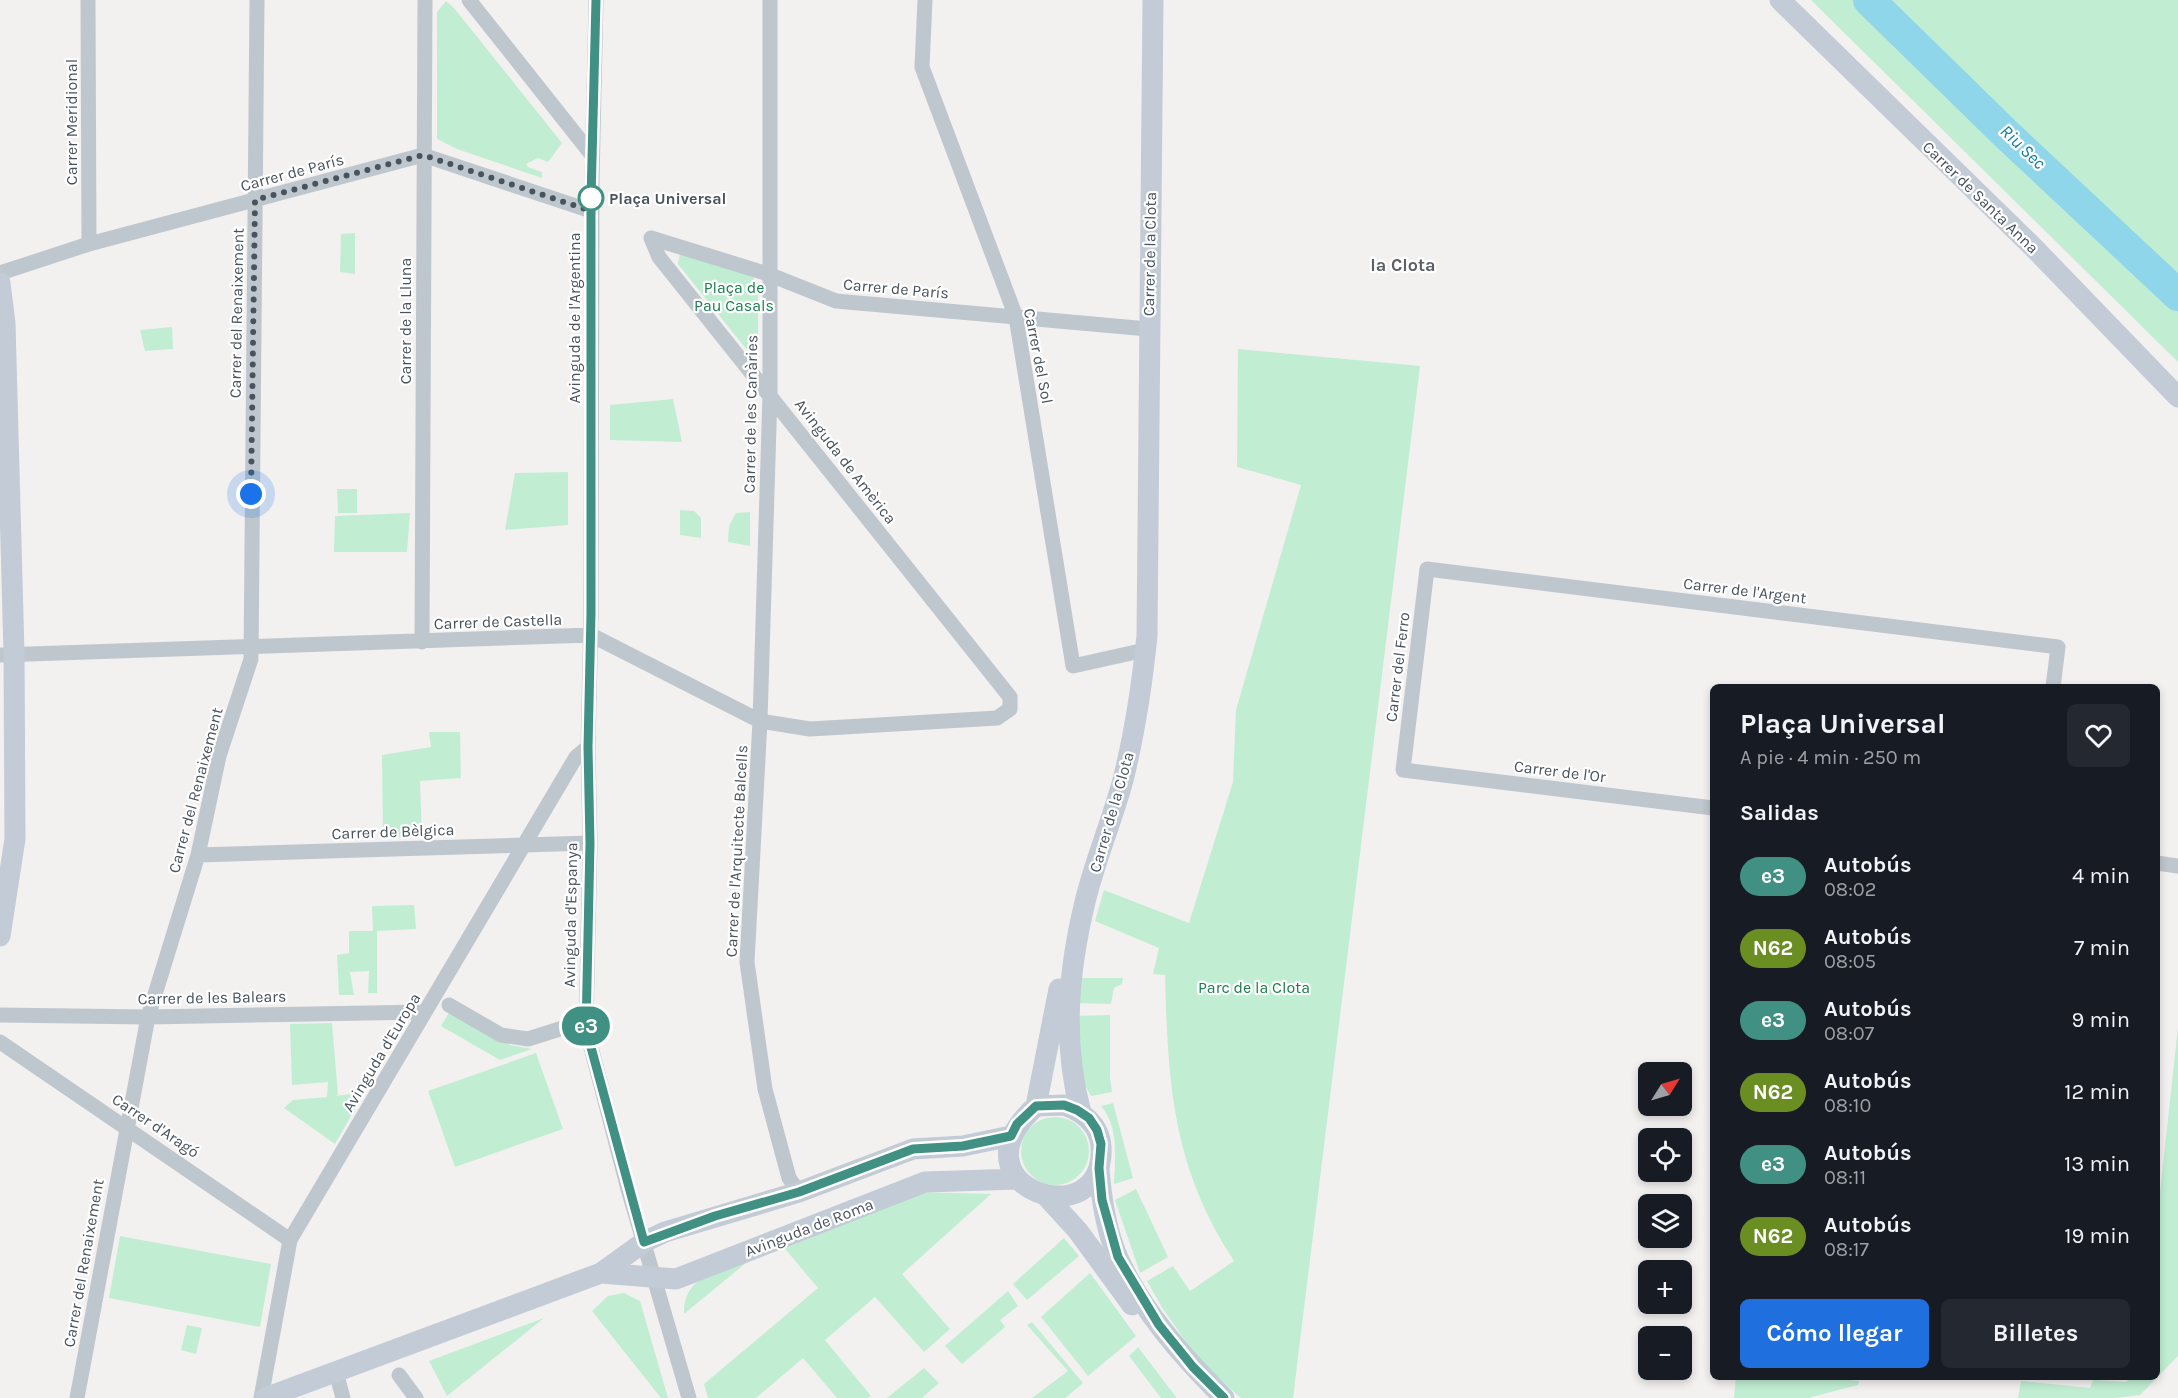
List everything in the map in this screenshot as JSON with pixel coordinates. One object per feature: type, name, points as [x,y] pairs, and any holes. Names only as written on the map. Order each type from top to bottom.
[{"type":"street","name":"Carrer Meridional","points":[[88,0],[89,244]]},
{"type":"street","name":"Carrer del Renaixement","points":[[77,1398],[148,1017],[198,855],[219,756],[251,659],[256,0]]},
{"type":"street","name":"Carrer de la Lluna","points":[[422,642],[425,0]]},
{"type":"street","points":[[469,0],[592,155]]},
{"type":"street","name":"Avinguda de l'Argentina","points":[[591,635],[591,211],[596,0]]},
{"type":"street","name":"Carrer de les Canàries","points":[[760,721],[762,390],[768,274],[770,0]]},
{"type":"street","name":"Carrer del Sol","points":[[924,0],[922,67],[1016,317],[1072,666],[1136,652]]},
{"type":"street","name":"Carrer de la Clota","points":[[1073,938],[1122,782],[1141,693],[1149,586],[1146,508],[1153,0]]},
{"type":"street","name":"Carrer de Santa Anna","points":[[1780,0],[2025,240],[2178,398]]},
{"type":"street","name":"Carrer de París","points":[[0,273],[89,244],[423,155]]},
{"type":"street","points":[[423,155],[591,211]]},
{"type":"street","name":"Carrer de París","points":[[651,238],[768,274],[836,301],[1148,329]]},
{"type":"street","name":"Avinguda de Amèrica","points":[[651,238],[659,257],[762,390],[1010,697],[1010,708]]},
{"type":"street","points":[[0,283],[5,323],[7,654],[15,839],[0,936]]},
{"type":"street","name":"Carrer de la Clota","points":[[1036,1106],[1069,963],[1080,880],[1118,755],[1136,652],[1146,508]]},
{"type":"street","name":"Carrer de l'Argent","points":[[1426,569],[2058,647],[2053,684]]},
{"type":"street","name":"Carrer del Ferro","points":[[1402,770],[1426,569]]},
{"type":"street","name":"Carrer de Castella","points":[[7,654],[251,644],[422,642],[591,635],[760,721],[810,729],[997,718],[1010,708]]},
{"type":"street","name":"Avinguda d'Espanya","points":[[591,635],[586,1029],[689,1398]]},
{"type":"street","name":"Carrer de l'Arquitecte Balcells","points":[[760,721],[747,962],[765,1089],[789,1178],[799,1192]]},
{"type":"street","name":"Avinguda d'Europa","points":[[263,1398],[290,1240],[424,1012],[436,997],[522,846],[576,757],[588,747]]},
{"type":"street","name":"Carrer de l'Or","points":[[1402,770],[1710,808]]},
{"type":"street","name":"Carrer de Bèlgica","points":[[198,855],[590,843]]},
{"type":"street","points":[[2160,863],[2178,866]]},
{"type":"street","name":"Carrer de la Clota","points":[[1069,963],[1069,1061],[1082,1113]]},
{"type":"street","points":[[450,1005],[501,1035],[528,1039],[567,1027]]},
{"type":"street","name":"Carrer de les Balears","points":[[0,1015],[148,1017],[424,1012]]},
{"type":"street","name":"Carrer d'Aragó","points":[[0,1042],[290,1240]]},
{"type":"street","points":[[1099,1168],[1089,1183],[1077,1192],[1062,1197],[1047,1197],[1026,1188],[1018,1179],[1010,1158],[1011,1136],[1017,1124],[1036,1106],[1064,1105],[1089,1118],[1099,1137],[1102,1200],[1118,1257],[1159,1325],[1193,1367],[1224,1398]]},
{"type":"street","name":"Avinguda de Roma","points":[[263,1398],[601,1273],[644,1242],[715,1216],[799,1192],[913,1149],[963,1146],[1011,1136]]},
{"type":"street","name":"Avinguda de Roma","points":[[601,1273],[676,1279],[925,1182],[1018,1179]]},
{"type":"street","points":[[1047,1197],[1078,1231],[1159,1342],[1208,1398]]},
{"type":"street","points":[[336,1372],[343,1398]]},
{"type":"street","points":[[399,1375],[417,1398]]},
{"type":"green space","points":[[1811,0],[2178,0],[2178,362],[2176,360]]},
{"type":"green space","points":[[446,1],[562,143],[548,162],[538,158],[526,164],[542,172],[542,178],[457,149],[437,139],[437,12]]},
{"type":"green space","points":[[355,233],[355,274],[340,272],[341,234]]},
{"type":"green space","name":"Plaça de Pau Casals","points":[[680,253],[752,276],[758,284],[758,349],[752,353],[747,350],[678,264]]},
{"type":"green space","points":[[172,327],[173,349],[145,351],[140,330]]},
{"type":"green space","name":"Parc de la Clota","points":[[1238,349],[1420,366],[1293,1398],[1241,1398],[1201,1363],[1163,1309],[1147,1281],[1173,1266],[1190,1291],[1234,1261],[1213,1226],[1197,1192],[1177,1123],[1168,1052],[1165,975],[1153,974],[1159,948],[1095,921],[1104,890],[1189,923],[1233,782],[1236,710],[1301,485],[1237,467]]},
{"type":"green space","points":[[673,399],[682,442],[610,440],[610,405]]},
{"type":"green space","points":[[568,472],[568,525],[505,530],[515,473]]},
{"type":"green space","points":[[337,489],[357,489],[357,513],[338,513]]},
{"type":"green space","points":[[680,510],[694,511],[701,518],[701,538],[680,535]]},
{"type":"green space","points":[[750,512],[750,546],[728,542],[729,526],[736,513]]},
{"type":"green space","points":[[410,513],[407,552],[334,552],[335,516]]},
{"type":"green space","points":[[429,732],[460,732],[461,778],[420,781],[422,836],[383,838],[382,755],[431,747]]},
{"type":"green space","points":[[414,905],[416,929],[377,931],[377,993],[368,993],[369,971],[350,972],[354,995],[339,995],[337,955],[349,953],[349,931],[373,931],[372,906]]},
{"type":"green space","points":[[1076,978],[1123,978],[1122,984],[1114,988],[1111,1004],[1073,1003]]},
{"type":"green space","points":[[452,1008],[510,1045],[532,1049],[500,1060],[441,1026]]},
{"type":"green space","points":[[1110,1015],[1112,1092],[1091,1096],[1080,1076],[1074,1016]]},
{"type":"green space","points":[[332,1023],[338,1095],[334,1096],[364,1093],[335,1144],[284,1108],[293,1100],[327,1097],[328,1082],[292,1085],[290,1024]]},
{"type":"green space","points":[[2178,1027],[2178,1356],[2160,1374],[2160,1192]]},
{"type":"green space","points":[[536,1053],[563,1129],[455,1167],[428,1091]]},
{"type":"green space","points":[[1113,1103],[1133,1178],[1114,1184],[1115,1143],[1111,1123],[1101,1106]]},
{"type":"green space","points":[[1055,1117],[1068,1120],[1079,1127],[1086,1138],[1089,1151],[1086,1164],[1079,1175],[1068,1182],[1055,1185],[1042,1182],[1031,1175],[1024,1164],[1021,1151],[1024,1138],[1031,1127],[1042,1120]]},
{"type":"green space","points":[[1136,1189],[1168,1257],[1140,1273],[1115,1200]]},
{"type":"green space","points":[[917,1192],[991,1194],[902,1274],[950,1329],[924,1352],[875,1297],[825,1340],[871,1396],[868,1398],[837,1398],[803,1358],[756,1398],[708,1398],[704,1384],[818,1288],[781,1244]]},
{"type":"green space","points":[[120,1236],[271,1264],[260,1327],[109,1298]]},
{"type":"green space","points":[[1064,1238],[1079,1256],[1027,1300],[1013,1284]]},
{"type":"green space","points":[[746,1263],[684,1314],[689,1291],[696,1284],[713,1273]]},
{"type":"green space","points":[[1090,1273],[1136,1336],[1088,1376],[1041,1317]]},
{"type":"green space","points":[[1008,1291],[1018,1306],[1000,1320],[1005,1327],[962,1364],[945,1346]]},
{"type":"green space","points":[[624,1293],[640,1301],[668,1398],[661,1398],[592,1311],[608,1296]]},
{"type":"green space","points":[[544,1318],[447,1396],[429,1361]]},
{"type":"green space","points":[[1032,1322],[1083,1383],[1065,1398],[1032,1398],[1068,1371],[1027,1325]]},
{"type":"green space","points":[[187,1325],[202,1328],[196,1354],[181,1350]]},
{"type":"green space","points":[[1138,1347],[1175,1398],[1161,1398],[1129,1356]]},
{"type":"green space","points":[[924,1368],[939,1383],[922,1398],[887,1398]]},
{"type":"green space","points":[[1736,1380],[1859,1381],[1858,1385],[1808,1398],[1734,1398]]},
{"type":"green space","points":[[2093,1380],[2126,1382],[2155,1380],[2140,1395],[2115,1398],[2018,1398],[2021,1381],[2090,1388]]},
{"type":"waterway","name":"Riu Sec","points":[[1869,0],[2006,134],[2178,295]]},
{"type":"bus line","name":"e3","points":[[596,0],[591,199],[591,614],[588,747],[590,843],[586,1029],[644,1242],[665,1232],[799,1192],[913,1149],[963,1146],[1011,1136],[1017,1124],[1036,1106],[1064,1105],[1089,1118],[1097,1130],[1101,1144],[1099,1168],[1102,1200],[1118,1257],[1159,1325],[1193,1367],[1224,1398]]},
{"type":"place","name":"Plaça Universal","points":[[591,198]]},
{"type":"district","name":"la Clota","points":[[1403,265]]},
{"type":"route","points":[[251,494],[255,200],[423,155],[591,211],[591,198]]}]
